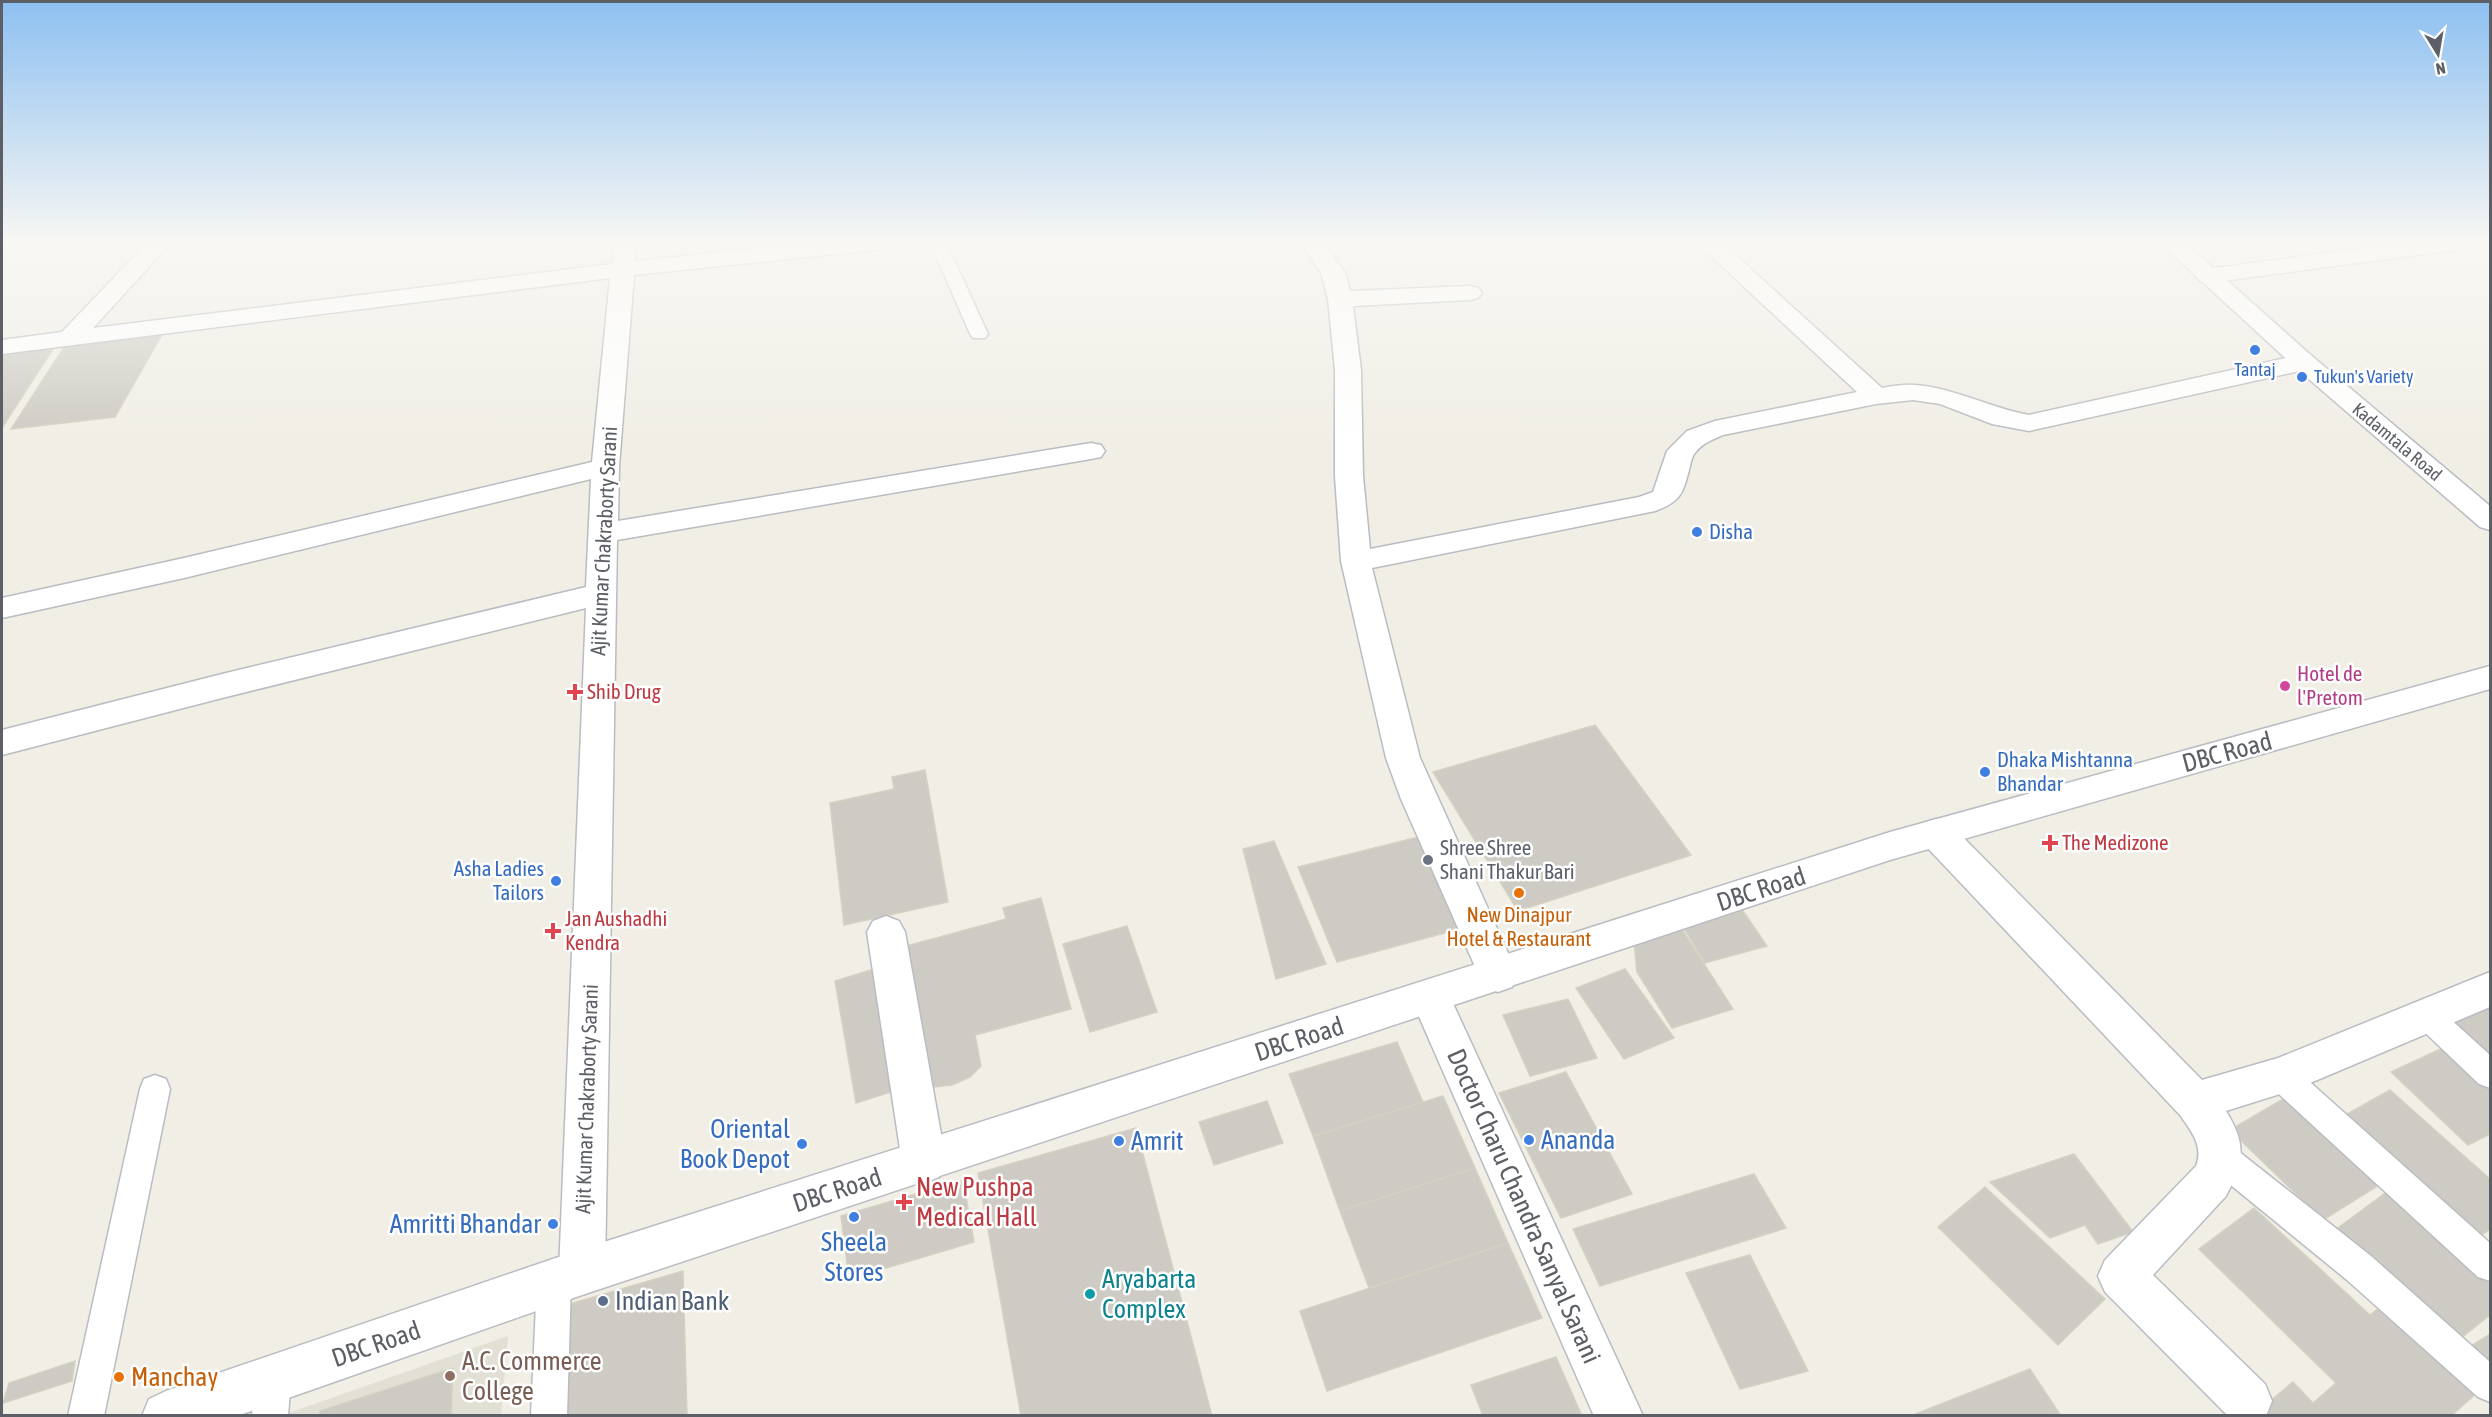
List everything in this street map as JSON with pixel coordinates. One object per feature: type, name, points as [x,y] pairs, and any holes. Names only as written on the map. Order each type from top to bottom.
[{"type":"street","points":[[69,339],[98,308]]},
{"type":"street","points":[[2,347],[275,308]]},
{"type":"street","name":"Ajit Kumar Chakraborty Sarani","points":[[568,1277],[605,467],[619,308]]},
{"type":"street","points":[[1341,308],[1348,370],[1349,476],[1356,561],[1403,758],[1498,975]]},
{"type":"street","points":[[1780,308],[1876,396]]},
{"type":"street","name":"Kadamtala Road","points":[[2244,308],[2490,521]]},
{"type":"street","points":[[1356,561],[1645,505],[1664,498],[1670,488],[1681,451],[1696,437],[1715,429],[1876,396],[1913,393],[1929,394],[2015,422],[2029,423],[2304,362]]},
{"type":"street","points":[[603,533],[1091,451]]},
{"type":"street","points":[[2,608],[184,568],[605,467]]},
{"type":"street","points":[[2,742],[601,594]]},
{"type":"street","name":"DBC Road","points":[[166,1416],[272,1397],[568,1277],[1936,832],[2490,678]]},
{"type":"street","name":"DBC Road","points":[[2442,693],[2490,684]]},
{"type":"street","points":[[1936,832],[2195,1101],[2212,1126],[2221,1146],[2222,1158],[2219,1168],[2211,1181],[2121,1276],[2248,1401]]},
{"type":"street","points":[[886,932],[924,1162]]},
{"type":"street","points":[[2195,1101],[2281,1076],[2490,989]]},
{"type":"street","name":"Doctor Charu Chandra Sanyal Sarani","points":[[1430,996],[1618,1416]]},
{"type":"lane","points":[[967,308],[979,334]]},
{"type":"lane","points":[[2426,1015],[2490,1074]]},
{"type":"lane","points":[[2281,1076],[2490,1265]]},
{"type":"lane","points":[[86,1416],[155,1089]]},
{"type":"lane","points":[[2222,1158],[2359,1268],[2490,1385]]},
{"type":"lane","points":[[549,1416],[568,1277]]},
{"type":"shaded area","name":"A.C. Commerce College","points":[[508,1336],[501,1415],[283,1415]]},
{"type":"building","points":[[163,333],[115,417],[11,429],[66,344]]},
{"type":"building","points":[[55,346],[2,428],[2,352]]},
{"type":"building","points":[[1595,725],[1691,855],[1518,911],[1433,772]]},
{"type":"building","points":[[925,770],[948,902],[844,925],[830,803],[894,789],[892,777]]},
{"type":"building","points":[[1418,837],[1463,928],[1337,962],[1298,867]]},
{"type":"building","points":[[1274,841],[1326,964],[1276,979],[1243,849]]},
{"type":"building","points":[[1041,898],[1071,1009],[975,1035],[981,1066],[970,1077],[952,1085],[934,1087],[923,1083],[899,948],[1006,919],[1003,908]]},
{"type":"building","points":[[1743,911],[1767,946],[1705,963],[1683,927]]},
{"type":"building","points":[[1127,926],[1157,1012],[1090,1032],[1063,944]]},
{"type":"building","points":[[1681,928],[1733,1009],[1672,1028],[1637,972],[1634,942]]},
{"type":"building","points":[[874,969],[897,1090],[856,1103],[835,981]]},
{"type":"building","points":[[1625,969],[1674,1038],[1624,1059],[1576,988]]},
{"type":"building","points":[[1568,999],[1597,1058],[1530,1076],[1503,1015]]},
{"type":"building","points":[[2488,1002],[2490,1004],[2490,1063],[2445,1020]]},
{"type":"building","points":[[1397,1042],[1423,1102],[1313,1136],[1289,1074]]},
{"type":"building","points":[[2445,1047],[2490,1088],[2490,1134],[2468,1145],[2391,1072]]},
{"type":"building","points":[[1566,1072],[1632,1194],[1561,1218],[1499,1093]]},
{"type":"building","points":[[2390,1090],[2490,1179],[2490,1229],[2476,1239],[2342,1117]]},
{"type":"building","points":[[2290,1095],[2384,1182],[2323,1220],[2230,1130]]},
{"type":"building","points":[[1443,1096],[1475,1168],[1340,1211],[1313,1136]]},
{"type":"building","points":[[1267,1101],[1283,1143],[1214,1165],[1199,1122]]},
{"type":"building","name":"Aryabarta Complex","points":[[1136,1128],[1212,1416],[1021,1416],[978,1173]]},
{"type":"building","points":[[2074,1154],[2133,1232],[2098,1244],[2085,1225],[2050,1238],[1990,1182]]},
{"type":"building","points":[[1475,1168],[1508,1243],[1369,1288],[1340,1211]]},
{"type":"building","points":[[1754,1174],[1786,1228],[1600,1286],[1573,1229]]},
{"type":"building","points":[[963,1180],[974,1242],[849,1279],[841,1216]]},
{"type":"building","points":[[1985,1187],[2105,1299],[2058,1345],[1938,1227]]},
{"type":"building","points":[[2388,1191],[2490,1283],[2490,1315],[2456,1342],[2335,1230]]},
{"type":"building","points":[[2254,1208],[2370,1315],[2384,1304],[2479,1391],[2451,1416],[2252,1416],[2293,1382],[2313,1403],[2336,1383],[2199,1249]]},
{"type":"building","points":[[1508,1243],[1542,1318],[1327,1391],[1300,1311]]},
{"type":"building","points":[[1750,1255],[1808,1371],[1740,1389],[1686,1273]]},
{"type":"building","points":[[683,1271],[687,1416],[562,1416],[566,1305]]},
{"type":"building","points":[[2490,1334],[2490,1371],[2468,1348]]},
{"type":"building","points":[[1556,1357],[1582,1416],[1483,1416],[1471,1385]]},
{"type":"building","points":[[75,1361],[72,1381],[3,1403],[9,1383]]},
{"type":"building","points":[[453,1368],[451,1416],[320,1416],[320,1411]]},
{"type":"building","points":[[2030,1369],[2061,1416],[1913,1415]]},
{"type":"place","name":"Tantaj","points":[[2255,350]]},
{"type":"place","name":"Tukun's Variety","points":[[2302,377]]},
{"type":"place","name":"Disha","points":[[1697,532]]},
{"type":"place","name":"Hotel de l'Pretom","points":[[2285,686]]},
{"type":"place","name":"Shib Drug","points":[[575,692]]},
{"type":"place","name":"Dhaka Mishtanna Bhandar","points":[[1985,772]]},
{"type":"place","name":"The Medizone","points":[[2050,843]]},
{"type":"place","name":"Shree Shree Shani Thakur Bari","points":[[1428,860]]},
{"type":"place","name":"Asha Ladies Tailors","points":[[556,881]]},
{"type":"place","name":"New Dinajpur Hotel & Restaurant","points":[[1519,893]]},
{"type":"place","name":"Jan Aushadhi Kendra","points":[[553,931]]},
{"type":"place","name":"Ananda","points":[[1529,1140]]},
{"type":"place","name":"Amrit","points":[[1119,1141]]},
{"type":"place","name":"Oriental Book Depot","points":[[802,1144]]},
{"type":"place","name":"New Pushpa Medical Hall","points":[[904,1202]]},
{"type":"place","name":"Sheela Stores","points":[[854,1217]]},
{"type":"place","name":"Amritti Bhandar","points":[[553,1224]]},
{"type":"place","name":"Aryabarta Complex","points":[[1090,1294]]},
{"type":"place","name":"Indian Bank","points":[[603,1301]]},
{"type":"place","name":"A.C. Commerce College","points":[[450,1376]]},
{"type":"place","name":"Manchay","points":[[119,1377]]}]
